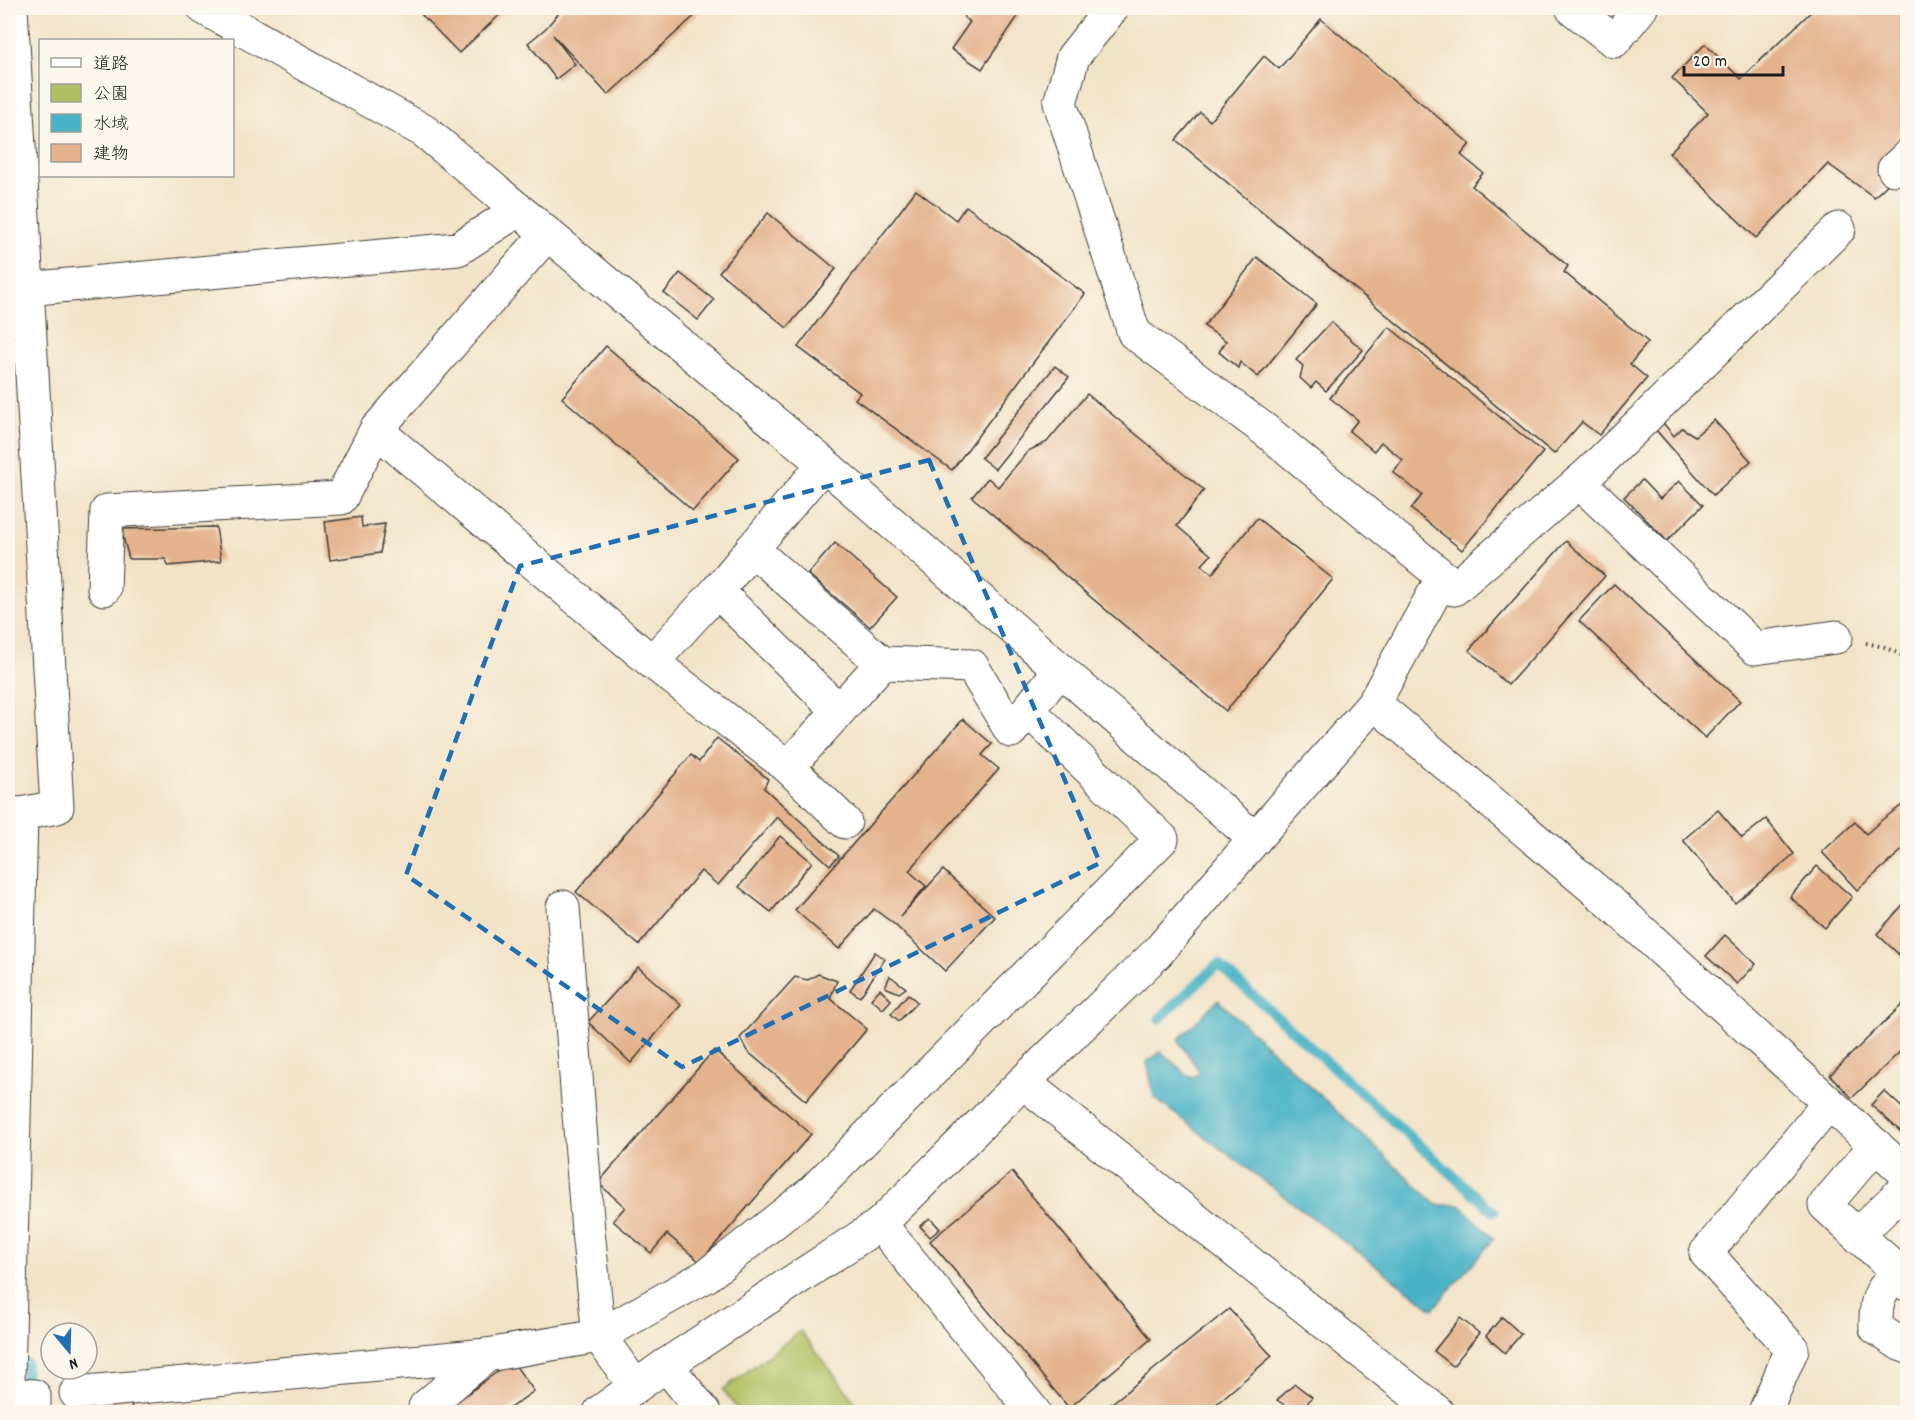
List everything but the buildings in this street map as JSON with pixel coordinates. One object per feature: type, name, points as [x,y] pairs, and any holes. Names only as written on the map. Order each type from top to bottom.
[{"type":"street","points":[[11,8],[57,807],[14,813],[21,1396]]},
{"type":"street","points":[[204,8],[424,131],[824,464],[1255,839]]},
{"type":"street","points":[[1112,8],[1073,57],[1060,104],[1134,333],[1269,433],[1443,577],[1454,589],[1580,482],[1839,229]]},
{"type":"street","points":[[1572,8],[1614,41],[1641,8]]},
{"type":"street","points":[[26,289],[458,249],[518,210]]},
{"type":"street","points":[[104,589],[107,511],[340,498],[376,430],[547,234]]},
{"type":"street","points":[[376,430],[652,662],[789,767],[845,822]]},
{"type":"street","points":[[652,662],[717,591],[824,464]]},
{"type":"street","points":[[1580,482],[1755,648],[1836,637]]},
{"type":"street","points":[[752,549],[882,663],[972,666],[1011,730],[1060,670]]},
{"type":"street","points":[[600,1413],[666,1365],[880,1224],[1157,953],[1374,704],[1443,577]]},
{"type":"street","points":[[717,591],[839,711]]},
{"type":"street","points":[[789,767],[882,663]]},
{"type":"street","points":[[1374,704],[1612,904],[1908,1175]]},
{"type":"street","points":[[76,1393],[487,1355],[599,1336],[706,1276],[811,1193],[1162,839],[1028,710]]},
{"type":"street","points":[[563,908],[588,1231],[599,1336],[635,1386]]},
{"type":"street","points":[[1023,1082],[1437,1413]]},
{"type":"street","points":[[1765,1413],[1792,1349],[1706,1254],[1828,1104]]},
{"type":"street","points":[[1876,1145],[1825,1205],[1903,1278],[1883,1288],[1875,1307],[1876,1328],[1908,1347]]},
{"type":"street","points":[[1857,1235],[1908,1186]]},
{"type":"street","points":[[880,1224],[1034,1413]]},
{"type":"street","points":[[425,1407],[487,1355]]},
{"type":"street","points":[[666,1365],[704,1413]]},
{"type":"path","points":[[1836,637],[1884,647],[1908,658]]},
{"type":"highlighted area","points":[[929,460],[1100,863],[682,1067],[406,875],[520,566]]},
{"type":"green space","points":[[800,1331],[863,1412],[740,1412],[723,1390]]},
{"type":"water","points":[[1218,1000],[1437,1205],[1460,1205],[1494,1239],[1433,1309],[1154,1098],[1147,1062],[1161,1052],[1191,1078],[1200,1072],[1178,1040]]},
{"type":"waterway","points":[[1159,1019],[1218,964],[1494,1212]]},
{"type":"waterway","points":[[24,1392],[26,1363]]}]
